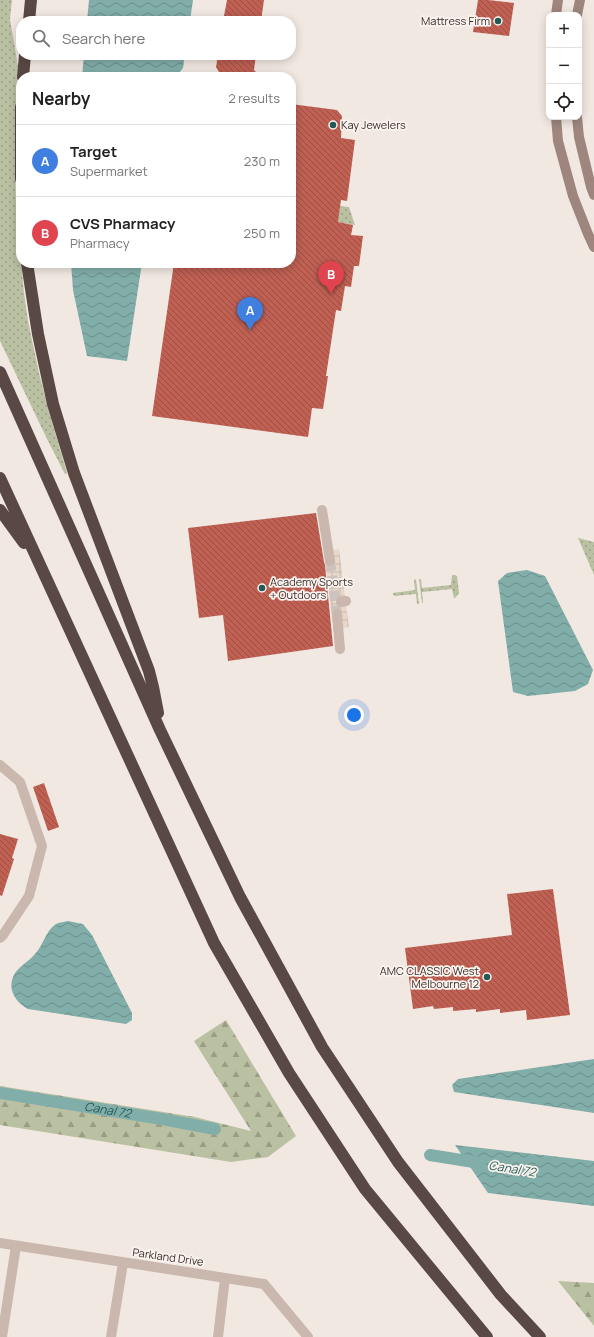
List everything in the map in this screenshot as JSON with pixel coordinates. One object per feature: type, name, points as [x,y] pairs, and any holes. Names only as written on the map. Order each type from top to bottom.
[{"type":"highway","points":[[29,16],[31,0]]},
{"type":"highway","points":[[23,72],[25,60]]},
{"type":"highway","points":[[28,268],[38,334],[53,404],[74,473],[149,672],[160,730]]},
{"type":"highway","points":[[0,372],[160,730],[240,897],[322,1047],[398,1162],[501,1294],[540,1337]]},
{"type":"highway","points":[[0,478],[214,942],[289,1072],[365,1189],[487,1337]]},
{"type":"highway","points":[[0,510],[40,562]]},
{"type":"street","points":[[556,12],[558,0]]},
{"type":"street","points":[[578,12],[580,0]]},
{"type":"street","points":[[556,120],[558,141],[573,196],[594,246]]},
{"type":"street","points":[[577,120],[579,137],[594,195]]},
{"type":"street","points":[[322,510],[330,561]]},
{"type":"street","points":[[337,614],[340,649]]},
{"type":"street","points":[[0,765],[20,782],[42,846],[29,896],[0,938]]},
{"type":"street","name":"Parkland Drive","points":[[0,1243],[264,1284],[308,1337]]},
{"type":"street","points":[[2,1337],[16,1246]]},
{"type":"street","points":[[111,1337],[123,1263]]},
{"type":"street","points":[[218,1337],[225,1278]]},
{"type":"green space","points":[[0,0],[12,0],[10,19],[18,66],[18,72],[16,72],[15,160],[16,268],[22,268],[28,321],[49,412],[67,473],[65,474],[0,341]]},
{"type":"green space","points":[[340,206],[349,207],[355,225],[338,222]]},
{"type":"green space","points":[[578,538],[594,542],[594,575]]},
{"type":"green space","points":[[452,575],[457,576],[459,593],[456,597],[454,598],[452,589],[422,592],[422,603],[419,579],[421,579],[422,588],[451,585]]},
{"type":"green space","points":[[416,579],[419,604],[417,604],[416,594],[394,596],[393,593],[415,590],[414,580]]},
{"type":"green space","points":[[226,1020],[296,1136],[268,1157],[231,1162],[0,1125],[0,1086],[195,1117],[251,1131],[194,1041]]},
{"type":"green space","points":[[558,1281],[594,1283],[594,1326]]},
{"type":"shaded area","points":[[319,509],[332,550],[339,549],[349,627],[341,628],[336,650]]},
{"type":"water","points":[[89,0],[193,0],[191,16],[87,16]]},
{"type":"water","points":[[84,60],[184,60],[183,68],[180,72],[82,72]]},
{"type":"water","points":[[71,268],[141,268],[127,361],[87,356],[73,290]]},
{"type":"water","points":[[527,570],[545,576],[593,670],[588,684],[575,691],[528,696],[513,692],[498,581],[507,573]]},
{"type":"water","points":[[68,921],[83,924],[92,935],[132,1013],[132,1020],[126,1024],[28,1009],[19,1003],[13,994],[11,984],[15,973],[33,957],[47,934],[56,924]]},
{"type":"water","points":[[594,1059],[594,1113],[454,1092],[452,1085],[458,1079]]},
{"type":"water","points":[[455,1145],[594,1161],[594,1206],[488,1193]]},
{"type":"building","points":[[227,0],[264,0],[262,16],[224,16]]},
{"type":"building","points":[[478,0],[514,3],[509,36],[473,32]]},
{"type":"building","points":[[217,60],[255,60],[254,70],[256,72],[219,72],[216,67]]},
{"type":"building","points":[[296,105],[337,110],[342,116],[341,138],[355,140],[347,201],[341,200],[338,222],[353,225],[351,235],[363,236],[359,266],[354,266],[351,287],[345,286],[341,311],[336,310],[326,376],[328,376],[323,409],[312,408],[308,437],[152,416],[173,268],[296,268]]},
{"type":"building","name":"Academy Sports + Outdoors","points":[[316,513],[325,565],[333,646],[228,661],[223,615],[199,618],[188,528]]},
{"type":"building","points":[[44,783],[59,827],[48,831],[33,787]]},
{"type":"building","points":[[0,834],[18,839],[12,858],[14,859],[2,896],[0,895]]},
{"type":"building","name":"AMC CLASSIC West Melbourne 12","points":[[553,889],[570,1015],[527,1020],[526,1010],[500,1013],[500,1009],[476,1012],[476,1009],[453,1011],[453,1007],[434,1009],[433,1006],[413,1009],[405,948],[512,935],[507,894]]},
{"type":"waterway","name":"Canal 72","points":[[0,1093],[215,1129]]},
{"type":"waterway","name":"Canal 72","points":[[430,1155],[480,1163]]},
{"type":"tunnel","points":[[330,561],[337,614]]},
{"type":"place","name":"Mattress Firm","points":[[498,21]]},
{"type":"place","name":"Kay Jewelers","points":[[333,125]]},
{"type":"place","name":"CVS Pharmacy","points":[[331,294]]},
{"type":"place","name":"Target","points":[[250,330]]},
{"type":"place","name":"Academy Sports + Outdoors","points":[[262,588]]},
{"type":"place","name":"AMC CLASSIC West Melbourne 12","points":[[487,977]]}]
